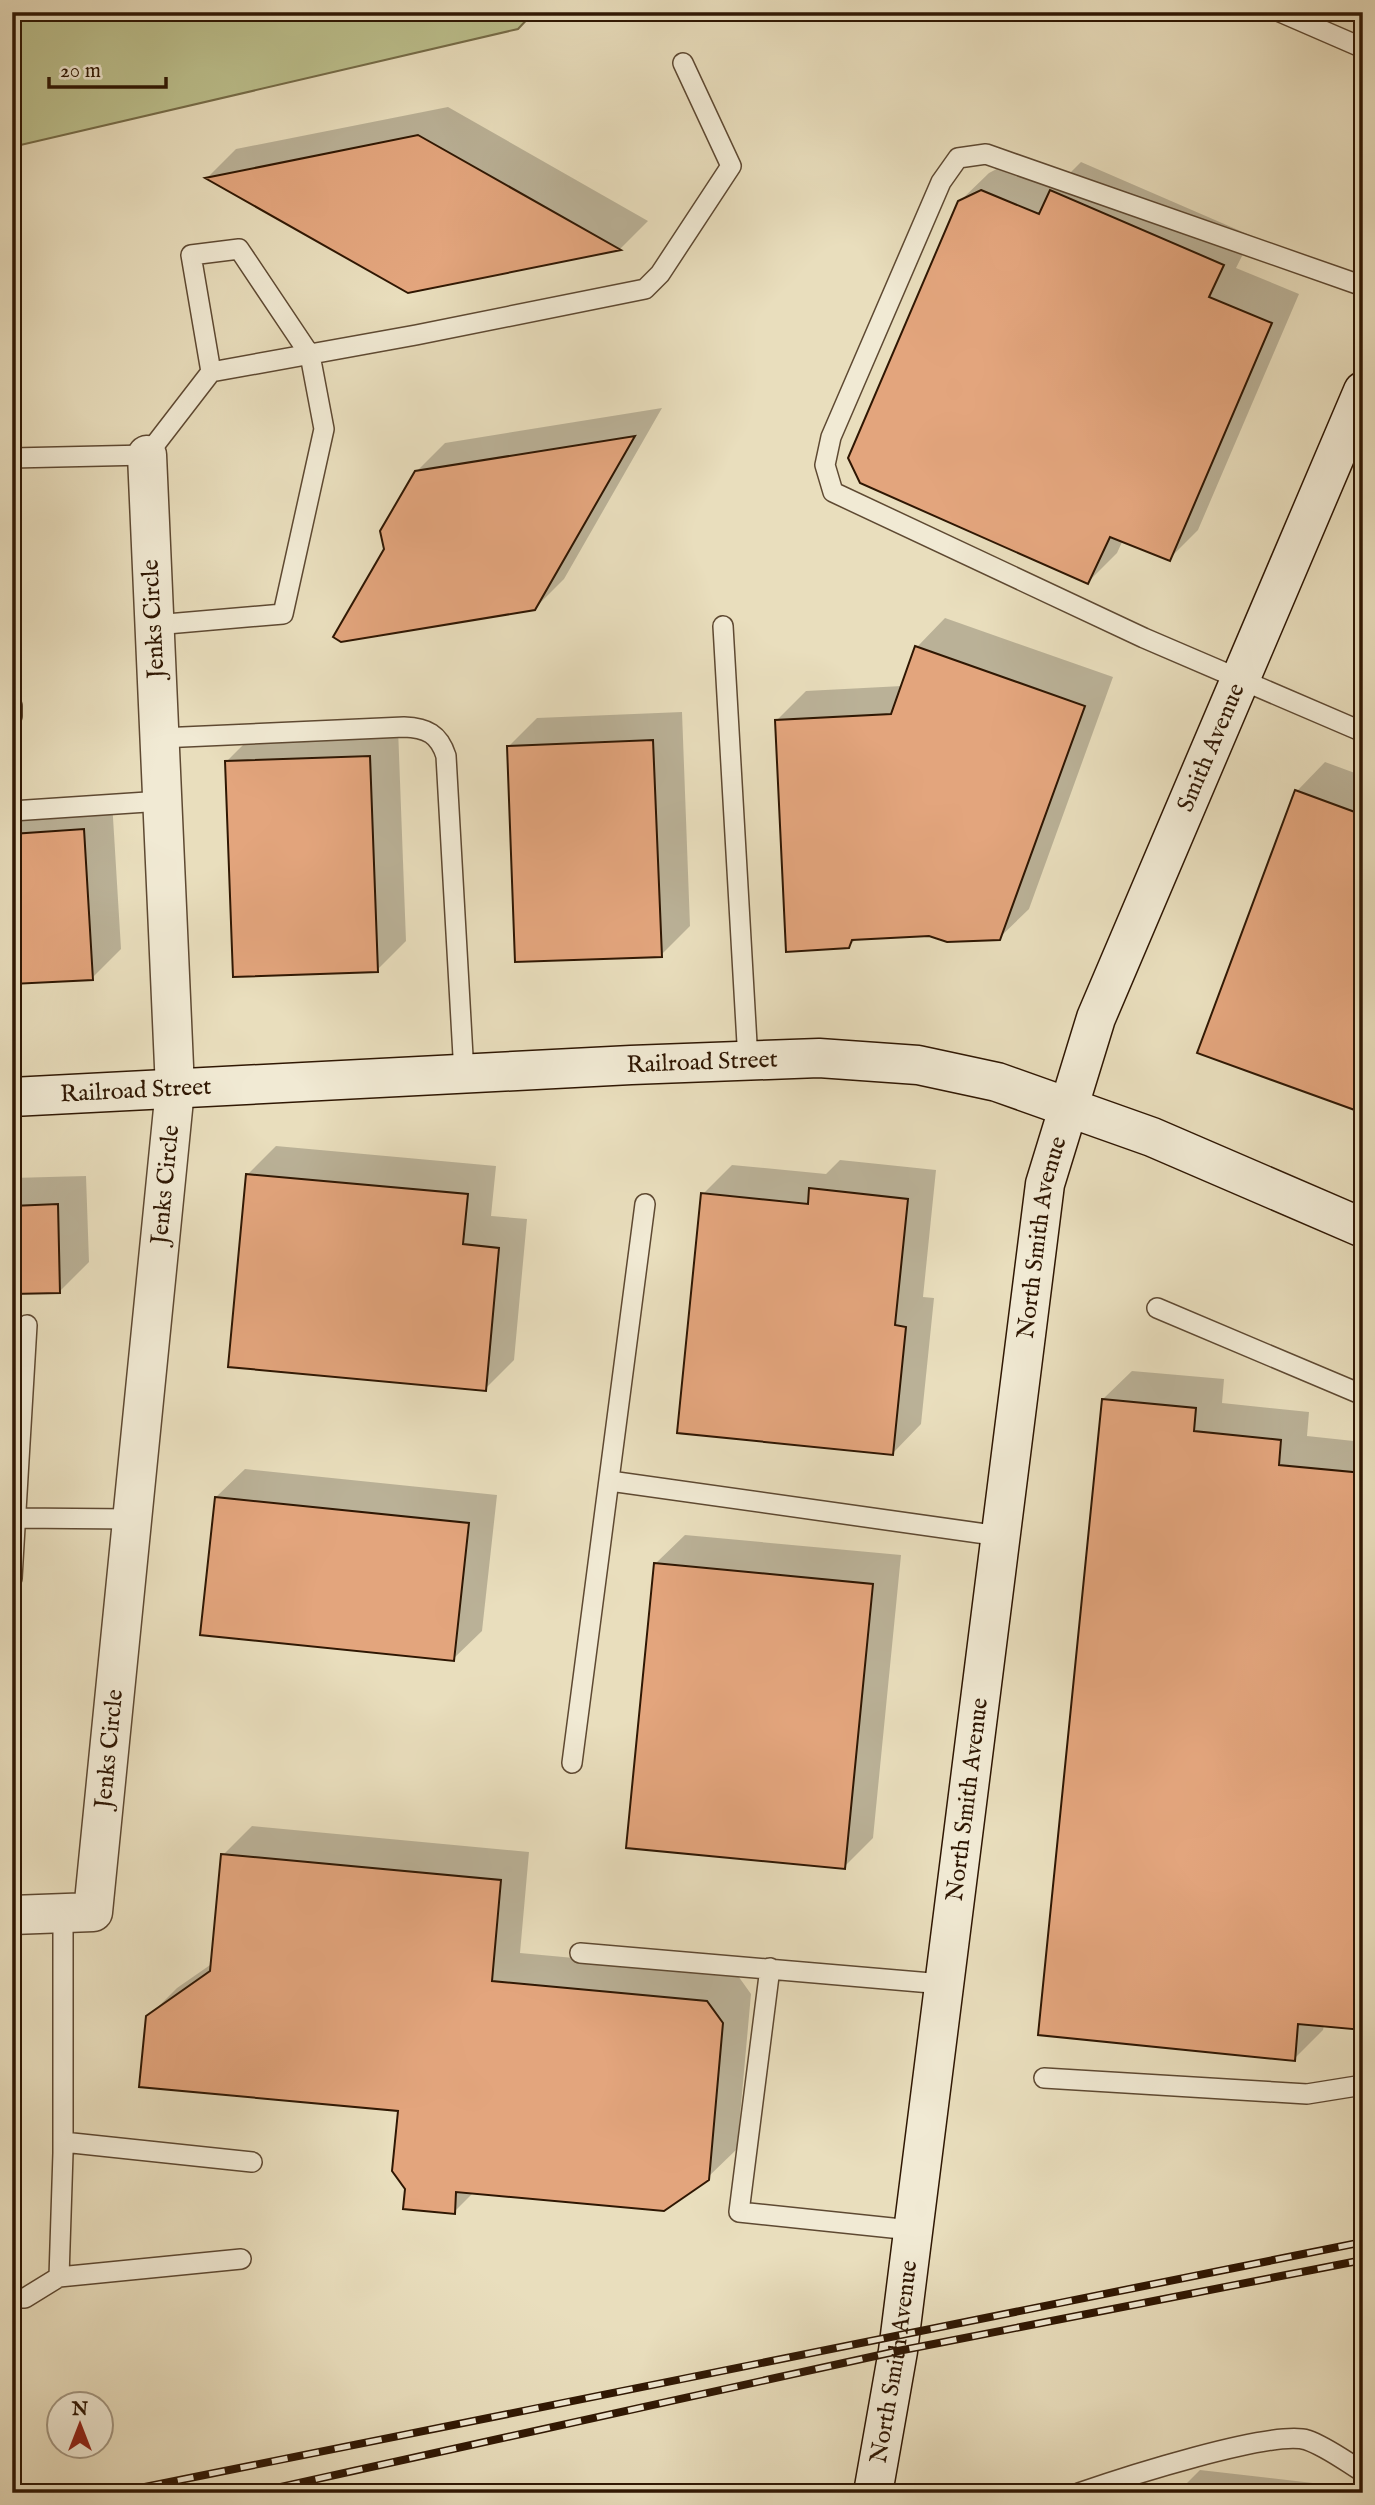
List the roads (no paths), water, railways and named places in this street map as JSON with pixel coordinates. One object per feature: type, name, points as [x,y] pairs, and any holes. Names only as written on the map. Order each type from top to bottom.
[{"type":"main road","name":"Smith Avenue","points":[[1068,1107],[1096,1018],[1363,391]]},
{"type":"main road","name":"Jenks Circle","points":[[78,1913],[132,1520],[176,1089],[147,455]]},
{"type":"main road","name":"Railroad Street","points":[[12,1097],[819,1058],[918,1065],[997,1082],[1152,1137],[1363,1228]]},
{"type":"main road","name":"North Smith Avenue","points":[[873,2493],[898,2351],[911,2230],[1045,1184],[1068,1107]]},
{"type":"main road","points":[[12,1915],[78,1913]]},
{"type":"lane","points":[[1279,12],[1363,48]]},
{"type":"lane","points":[[12,458],[147,455],[211,372],[645,289],[660,274],[731,166],[683,63]]},
{"type":"lane","points":[[1363,286],[986,153],[958,158],[941,182],[831,436],[825,465],[833,492],[1240,680],[1363,732]]},
{"type":"lane","points":[[155,625],[283,614],[324,429],[310,355],[239,249],[191,255],[211,372]]},
{"type":"lane","points":[[723,626],[748,1061]]},
{"type":"lane","points":[[12,706],[12,716]]},
{"type":"lane","points":[[160,738],[404,727],[430,731],[442,743],[446,756],[464,1074]]},
{"type":"lane","points":[[12,811],[162,801]]},
{"type":"lane","points":[[572,1763],[645,1205]]},
{"type":"lane","points":[[1157,1308],[1363,1395]]},
{"type":"lane","points":[[12,1578],[27,1325]]},
{"type":"lane","points":[[610,1481],[1000,1536]]},
{"type":"lane","points":[[16,1518],[132,1520]]},
{"type":"lane","points":[[59,2277],[63,2142],[78,1913]]},
{"type":"lane","points":[[580,1953],[943,1983]]},
{"type":"lane","points":[[770,1969],[739,2212],[911,2230]]},
{"type":"lane","points":[[1044,2078],[1307,2094],[1363,2085]]},
{"type":"lane","points":[[63,2142],[252,2162]]},
{"type":"lane","points":[[12,2298],[25,2298],[59,2277],[242,2259]]},
{"type":"lane","points":[[1079,2493],[1143,2471],[1251,2444],[1305,2439],[1363,2472]]},
{"type":"railway","points":[[115,2493],[1363,2242]]},
{"type":"railway","points":[[253,2493],[898,2351],[1363,2260]]}]
